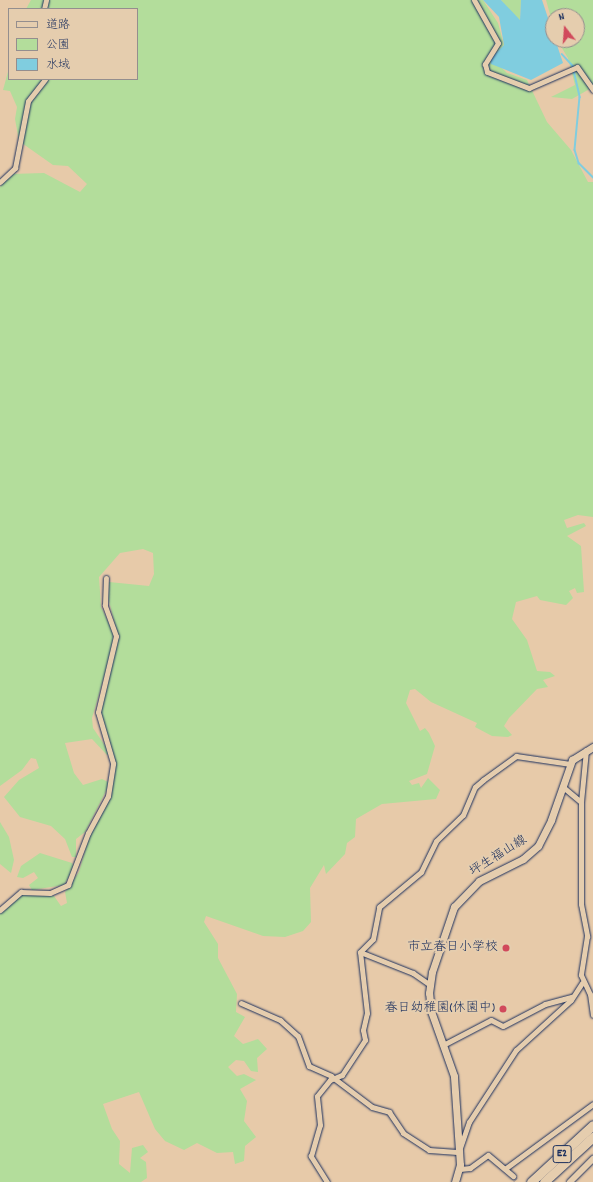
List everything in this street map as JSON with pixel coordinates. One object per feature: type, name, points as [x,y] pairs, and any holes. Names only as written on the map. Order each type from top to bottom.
[{"type":"highway","name":"E2","points":[[531,1182],[593,1125]]},
{"type":"highway","name":"E2","points":[[544,1182],[593,1137]]},
{"type":"main road","name":"坪生福山線","points":[[460,1169],[457,1152],[454,1076],[431,1011],[430,986],[454,907],[478,881],[522,859],[538,846],[563,787],[570,764],[589,748]]},
{"type":"main road","points":[[455,1182],[460,1169]]},
{"type":"street","points":[[474,0],[498,43],[485,64],[487,72],[529,88],[574,69],[593,90]]},
{"type":"street","points":[[0,182],[15,168],[28,101],[45,80]]},
{"type":"street","points":[[0,910],[21,892],[50,893],[68,885],[88,833],[108,796],[113,763],[98,712],[116,636],[105,605],[106,578]]},
{"type":"street","points":[[458,1160],[469,1122],[516,1050],[581,989],[587,936],[581,904],[581,802],[589,748]]},
{"type":"street","points":[[360,952],[373,939],[379,907],[422,872],[436,841],[464,815],[479,783],[516,756],[570,764]]},
{"type":"street","points":[[563,787],[581,802]]},
{"type":"street","points":[[360,952],[413,973],[430,986]]},
{"type":"street","points":[[336,1080],[366,1040],[363,1030],[367,1013],[360,952]]},
{"type":"street","points":[[582,983],[590,994],[593,1015]]},
{"type":"street","points":[[443,1045],[491,1020],[503,1026],[545,1004],[572,997]]},
{"type":"street","points":[[241,1003],[280,1020],[298,1036],[309,1066],[336,1080],[372,1107],[393,1114],[403,1133],[429,1150],[457,1152]]},
{"type":"street","points":[[327,1182],[311,1156],[320,1125],[317,1096],[330,1080],[336,1080]]},
{"type":"street","points":[[506,1168],[593,1104]]},
{"type":"street","points":[[460,1169],[470,1168],[488,1155],[506,1168],[513,1176]]},
{"type":"street","points":[[570,1182],[593,1159]]},
{"type":"green space","points":[[31,0],[483,0],[498,23],[504,45],[492,58],[507,73],[527,80],[547,122],[571,150],[588,182],[593,182],[593,517],[578,515],[564,520],[567,528],[584,523],[586,526],[567,536],[581,546],[584,592],[577,593],[575,588],[569,591],[573,598],[566,605],[540,600],[537,596],[516,602],[512,619],[527,640],[537,671],[550,672],[555,676],[543,680],[548,687],[537,689],[509,718],[504,726],[512,735],[508,737],[492,736],[475,727],[477,723],[431,702],[415,689],[410,690],[406,703],[420,731],[425,728],[435,746],[427,774],[409,781],[412,785],[419,783],[421,788],[428,778],[440,790],[436,799],[382,804],[356,819],[355,837],[347,843],[345,854],[326,874],[324,865],[310,888],[311,922],[303,931],[285,937],[263,936],[206,916],[204,922],[218,944],[218,958],[237,994],[236,1012],[245,1017],[234,1036],[243,1044],[258,1039],[267,1049],[257,1058],[258,1072],[251,1071],[244,1061],[236,1060],[228,1067],[237,1076],[244,1074],[256,1080],[240,1089],[247,1101],[244,1121],[256,1137],[245,1146],[244,1161],[235,1164],[233,1152],[217,1153],[197,1143],[184,1150],[165,1141],[155,1129],[139,1092],[103,1104],[112,1129],[120,1141],[119,1164],[130,1173],[132,1148],[143,1145],[148,1152],[140,1158],[146,1162],[147,1178],[141,1182],[0,1182],[0,914],[10,900],[22,894],[54,896],[61,906],[67,903],[65,892],[79,872],[90,834],[110,797],[115,763],[100,712],[118,636],[108,597],[109,582],[149,586],[154,574],[153,553],[143,549],[120,553],[99,577],[101,607],[113,632],[113,646],[92,718],[93,728],[110,753],[107,755],[92,739],[65,743],[74,773],[83,785],[102,779],[110,783],[85,832],[76,839],[76,857],[72,857],[65,839],[51,826],[20,817],[4,797],[19,780],[39,768],[36,759],[31,758],[22,770],[0,786],[0,187],[11,174],[44,173],[80,192],[87,184],[68,166],[53,165],[19,141],[15,119],[17,107],[10,91],[3,90],[8,72],[8,80],[138,80],[138,8],[27,8]]},
{"type":"green space","points":[[501,0],[521,0],[520,20],[512,14]]},
{"type":"green space","points":[[546,0],[593,0],[593,87],[572,99],[551,97],[575,85],[568,58],[562,48],[585,48],[585,8],[548,8]]},
{"type":"green space","points":[[0,822],[9,837],[14,860],[11,873],[0,864]]},
{"type":"green space","points":[[40,853],[72,863],[74,868],[64,885],[32,890],[29,885],[38,878],[34,872],[23,878],[17,877],[21,866]]},
{"type":"water","points":[[483,0],[501,0],[520,20],[521,0],[542,0],[545,9],[545,48],[558,48],[563,63],[531,80],[491,64],[491,58],[504,45],[499,17]]},
{"type":"waterway","points":[[562,54],[573,66],[580,97],[575,150],[579,163],[593,177]]},
{"type":"tunnel","points":[[513,1176],[517,1182]]},
{"type":"place","name":"市立春日小学校","points":[[506,948]]},
{"type":"place","name":"春日幼稚園(休園中)","points":[[503,1009]]}]
